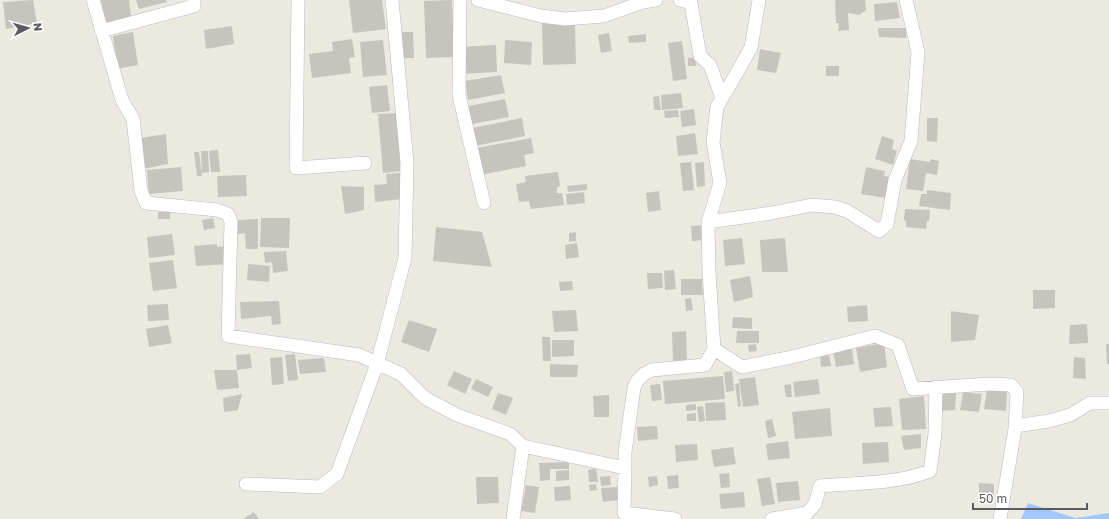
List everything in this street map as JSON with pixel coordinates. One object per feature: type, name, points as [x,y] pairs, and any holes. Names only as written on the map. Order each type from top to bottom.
[{"type":"street","points":[[93,0],[122,100],[133,119],[141,191],[146,203],[217,210],[228,214],[231,222],[228,336],[359,355],[401,374],[425,398],[457,415],[510,434],[523,446],[624,468]]},
{"type":"street","points":[[101,31],[183,4],[194,6],[194,0]]},
{"type":"street","points":[[298,0],[296,168],[365,163]]},
{"type":"street","points":[[246,484],[320,487],[337,474],[377,364],[405,258],[407,163],[392,0]]},
{"type":"street","points":[[460,0],[459,95],[484,203]]},
{"type":"street","points":[[478,0],[541,16],[565,20],[604,16],[643,2],[656,0]]},
{"type":"street","points":[[680,0],[691,3],[700,56],[710,65],[722,98]]},
{"type":"street","points":[[675,519],[625,516],[625,452],[634,388],[637,381],[644,374],[652,370],[705,365],[714,349],[709,280],[708,222],[720,182],[713,142],[717,107],[751,48],[759,0]]},
{"type":"street","points":[[708,222],[772,213],[812,205],[835,207],[846,211],[879,231],[887,224],[895,180],[911,141],[918,52],[906,0]]},
{"type":"street","points":[[714,349],[742,367],[792,357],[875,336],[898,345],[914,389],[990,384],[1011,385],[1017,392],[1015,426],[1000,519]]},
{"type":"street","points":[[772,519],[807,513],[815,504],[820,486],[892,480],[920,475],[930,471],[935,434],[936,387]]},
{"type":"street","points":[[1015,426],[1049,421],[1070,415],[1090,403],[1109,403]]},
{"type":"street","points":[[513,519],[523,446]]},
{"type":"water","points":[[1028,503],[1075,518],[1109,513],[1109,519],[1021,519]]},
{"type":"building","points":[[33,0],[37,23],[6,29],[3,2]]},
{"type":"building","points":[[101,0],[129,0],[131,16],[106,26]]},
{"type":"building","points":[[136,0],[166,0],[167,2],[139,9]]},
{"type":"building","points":[[349,0],[382,0],[386,29],[353,33]]},
{"type":"building","points":[[452,0],[454,57],[426,58],[424,1]]},
{"type":"building","points":[[835,0],[865,0],[866,10],[859,15],[848,13],[849,30],[838,31],[839,23],[836,23]]},
{"type":"building","points":[[897,2],[900,18],[875,21],[874,4]]},
{"type":"building","points":[[575,22],[576,64],[543,65],[542,23]]},
{"type":"building","points":[[232,26],[234,44],[206,49],[204,30]]},
{"type":"building","points":[[878,28],[907,28],[906,38],[879,37]]},
{"type":"building","points":[[133,32],[138,65],[117,69],[113,36]]},
{"type":"building","points":[[401,32],[413,32],[414,58],[402,58]]},
{"type":"building","points":[[609,33],[612,51],[601,53],[598,35]]},
{"type":"building","points":[[646,34],[646,42],[629,43],[628,36]]},
{"type":"building","points":[[352,39],[355,57],[349,58],[351,73],[312,78],[309,54],[333,51],[332,42]]},
{"type":"building","points":[[383,40],[387,75],[363,77],[360,42]]},
{"type":"building","points":[[505,40],[532,42],[531,65],[504,63]]},
{"type":"building","points":[[682,41],[687,79],[673,81],[668,43]]},
{"type":"building","points":[[496,45],[497,72],[460,74],[458,47]]},
{"type":"building","points":[[760,49],[781,53],[776,73],[757,70]]},
{"type":"building","points":[[695,57],[696,66],[688,66],[688,58]]},
{"type":"building","points":[[826,66],[839,66],[839,76],[826,76]]},
{"type":"building","points":[[501,75],[505,93],[468,100],[465,81]]},
{"type":"building","points":[[387,85],[390,111],[372,113],[369,87]]},
{"type":"building","points":[[681,93],[683,108],[662,110],[661,95]]},
{"type":"building","points":[[659,96],[661,110],[654,110],[653,97]]},
{"type":"building","points":[[505,99],[509,117],[467,125],[463,107]]},
{"type":"building","points":[[694,109],[696,125],[682,127],[680,111]]},
{"type":"building","points":[[678,110],[679,117],[665,118],[664,111]]},
{"type":"building","points":[[396,113],[401,171],[383,173],[378,114]]},
{"type":"building","points":[[522,118],[525,136],[470,147],[467,129]]},
{"type":"building","points":[[927,118],[938,118],[937,142],[927,141]]},
{"type":"building","points":[[695,133],[698,154],[678,156],[676,136]]},
{"type":"building","points":[[166,134],[168,164],[143,169],[141,138]]},
{"type":"building","points":[[882,136],[894,140],[892,149],[897,151],[893,165],[875,159]]},
{"type":"building","points":[[531,138],[534,153],[524,155],[526,166],[475,176],[471,149]]},
{"type":"building","points":[[218,150],[220,172],[211,172],[209,151]]},
{"type":"building","points":[[201,151],[208,151],[209,172],[202,173]]},
{"type":"building","points":[[194,152],[199,152],[202,176],[197,176]]},
{"type":"building","points":[[910,159],[930,162],[930,159],[939,161],[937,175],[926,173],[923,191],[906,189]]},
{"type":"building","points":[[691,162],[694,190],[683,191],[680,163]]},
{"type":"building","points":[[704,162],[705,186],[697,187],[695,163]]},
{"type":"building","points":[[181,167],[183,191],[149,194],[147,170]]},
{"type":"building","points":[[866,167],[885,171],[884,176],[890,177],[886,198],[861,194]]},
{"type":"building","points":[[558,172],[560,186],[557,188],[557,193],[562,193],[564,205],[531,209],[529,201],[519,202],[516,184],[526,182],[525,176]]},
{"type":"building","points":[[400,173],[402,199],[375,202],[374,185],[387,184],[386,174]]},
{"type":"building","points":[[246,175],[247,196],[218,197],[217,176]]},
{"type":"building","points":[[587,184],[587,190],[568,192],[567,186]]},
{"type":"building","points":[[341,186],[364,187],[364,210],[345,214]]},
{"type":"building","points":[[927,190],[951,193],[950,210],[919,206],[921,194],[927,194]]},
{"type":"building","points":[[659,191],[661,210],[648,212],[646,193]]},
{"type":"building","points":[[584,192],[585,203],[567,205],[566,194]]},
{"type":"building","points":[[905,209],[930,210],[929,221],[927,221],[926,229],[906,227],[906,221],[904,220]]},
{"type":"building","points":[[158,212],[170,212],[170,219],[158,219]]},
{"type":"building","points":[[213,218],[215,228],[204,230],[202,220]]},
{"type":"building","points":[[261,218],[290,218],[289,248],[260,247]]},
{"type":"building","points":[[258,219],[258,249],[246,249],[245,233],[238,234],[238,220]]},
{"type":"building","points":[[705,225],[706,240],[692,241],[691,226]]},
{"type":"building","points":[[436,227],[482,232],[492,267],[433,261]]},
{"type":"building","points":[[576,232],[576,241],[569,242],[569,233]]},
{"type":"building","points":[[172,234],[175,255],[149,258],[147,237]]},
{"type":"building","points":[[742,238],[745,264],[725,266],[723,240]]},
{"type":"building","points":[[785,238],[788,272],[762,272],[760,240]]},
{"type":"building","points":[[577,243],[579,257],[566,259],[565,245]]},
{"type":"building","points":[[217,244],[217,247],[228,246],[229,264],[196,266],[194,246]]},
{"type":"building","points":[[286,251],[288,271],[273,273],[272,262],[265,263],[264,252]]},
{"type":"building","points":[[173,260],[177,288],[153,291],[149,263]]},
{"type":"building","points":[[248,264],[270,266],[269,282],[247,280]]},
{"type":"building","points":[[674,270],[676,289],[665,290],[664,271]]},
{"type":"building","points":[[647,273],[662,273],[663,288],[648,289]]},
{"type":"building","points":[[750,276],[753,297],[734,302],[730,280]]},
{"type":"building","points":[[681,279],[702,279],[703,295],[681,295]]},
{"type":"building","points":[[572,281],[573,290],[560,291],[559,282]]},
{"type":"building","points":[[1033,290],[1055,290],[1055,308],[1033,309]]},
{"type":"building","points":[[691,298],[693,310],[686,311],[685,299]]},
{"type":"building","points":[[279,301],[281,324],[272,325],[271,316],[241,319],[240,302]]},
{"type":"building","points":[[168,304],[169,320],[148,321],[147,305]]},
{"type":"building","points":[[867,305],[868,321],[848,322],[847,307]]},
{"type":"building","points":[[576,310],[578,331],[554,332],[552,311]]},
{"type":"building","points":[[951,311],[979,315],[975,340],[951,342]]},
{"type":"building","points":[[733,317],[752,318],[752,329],[732,328]]},
{"type":"building","points":[[409,320],[437,329],[429,352],[401,342]]},
{"type":"building","points":[[1087,324],[1088,343],[1069,344],[1070,325]]},
{"type":"building","points":[[168,325],[172,343],[149,347],[146,329]]},
{"type":"building","points":[[686,331],[687,360],[673,361],[672,332]]},
{"type":"building","points":[[737,331],[759,331],[759,343],[736,343]]},
{"type":"building","points":[[542,337],[550,337],[551,361],[543,361]]},
{"type":"building","points":[[552,340],[574,340],[574,356],[552,357]]},
{"type":"building","points":[[884,343],[887,367],[860,372],[856,348]]},
{"type":"building","points":[[756,344],[757,351],[749,352],[748,345]]},
{"type":"building","points":[[1106,344],[1109,344],[1109,364],[1107,364]]},
{"type":"building","points":[[852,349],[854,364],[836,367],[833,352]]},
{"type":"building","points":[[250,354],[252,368],[237,370],[236,355]]},
{"type":"building","points":[[295,354],[298,380],[288,381],[285,355]]},
{"type":"building","points":[[829,354],[831,366],[821,367],[820,355]]},
{"type":"building","points":[[282,357],[284,384],[272,385],[270,358]]},
{"type":"building","points":[[1074,357],[1085,358],[1086,379],[1073,378]]},
{"type":"building","points":[[324,358],[326,372],[300,374],[298,360]]},
{"type":"building","points":[[550,364],[578,365],[577,377],[550,377]]},
{"type":"building","points":[[214,370],[237,370],[239,388],[217,390]]},
{"type":"building","points":[[454,371],[472,379],[465,394],[447,385]]},
{"type":"building","points":[[732,371],[734,391],[726,392],[724,372]]},
{"type":"building","points":[[723,376],[725,399],[665,404],[663,381]]},
{"type":"building","points":[[755,377],[759,405],[743,407],[739,379]]},
{"type":"building","points":[[476,379],[493,387],[488,397],[471,389]]},
{"type":"building","points":[[818,379],[820,394],[795,397],[793,382]]},
{"type":"building","points":[[739,383],[741,406],[738,407],[735,384]]},
{"type":"building","points":[[660,384],[662,400],[652,401],[650,385]]},
{"type":"building","points":[[791,384],[792,397],[786,397],[784,385]]},
{"type":"building","points":[[987,390],[1007,392],[1006,411],[984,409]]},
{"type":"building","points":[[963,392],[982,394],[979,412],[960,410]]},
{"type":"building","points":[[498,393],[513,398],[506,415],[492,409]]},
{"type":"building","points":[[940,393],[956,393],[955,410],[939,411]]},
{"type":"building","points":[[242,394],[238,410],[224,412],[223,398]]},
{"type":"building","points":[[609,395],[609,417],[594,417],[593,396]]},
{"type":"building","points":[[924,396],[926,429],[902,430],[899,399]]},
{"type":"building","points":[[725,402],[726,420],[706,421],[705,403]]},
{"type":"building","points":[[696,404],[696,410],[686,411],[686,405]]},
{"type":"building","points":[[703,406],[705,421],[699,422],[697,407]]},
{"type":"building","points":[[891,407],[893,426],[875,427],[873,408]]},
{"type":"building","points":[[830,408],[832,436],[795,439],[792,412]]},
{"type":"building","points":[[696,413],[696,421],[687,421],[687,414]]},
{"type":"building","points":[[772,419],[776,436],[768,438],[765,421]]},
{"type":"building","points":[[657,426],[658,439],[638,441],[637,427]]},
{"type":"building","points":[[921,434],[921,448],[904,450],[901,436]]},
{"type":"building","points":[[788,441],[790,458],[768,460],[766,444]]},
{"type":"building","points":[[888,442],[889,462],[863,464],[862,443]]},
{"type":"building","points":[[697,444],[698,460],[676,462],[675,445]]},
{"type":"building","points":[[733,447],[736,464],[714,467],[711,450]]},
{"type":"building","points":[[569,462],[569,469],[550,469],[550,480],[540,481],[539,463]]},
{"type":"building","points":[[596,468],[598,482],[589,482],[588,470]]},
{"type":"building","points":[[569,470],[569,480],[556,481],[556,471]]},
{"type":"building","points":[[729,473],[730,487],[721,488],[719,474]]},
{"type":"building","points":[[678,475],[679,488],[668,489],[667,476]]},
{"type":"building","points":[[610,476],[611,485],[601,486],[600,477]]},
{"type":"building","points":[[657,476],[658,485],[649,487],[648,477]]},
{"type":"building","points":[[476,477],[498,477],[499,503],[477,504]]},
{"type":"building","points":[[770,477],[775,504],[762,506],[757,479]]},
{"type":"building","points":[[798,481],[800,500],[778,502],[776,483]]},
{"type":"building","points":[[979,483],[994,484],[994,499],[979,498]]},
{"type":"building","points":[[596,484],[597,490],[590,491],[589,485]]},
{"type":"building","points":[[526,485],[539,487],[535,513],[521,511]]},
{"type":"building","points":[[570,486],[571,500],[555,501],[554,487]]},
{"type":"building","points":[[617,487],[618,500],[603,502],[601,488]]},
{"type":"building","points":[[744,492],[745,507],[721,509],[719,494]]},
{"type":"building","points":[[254,512],[259,519],[243,519]]}]
